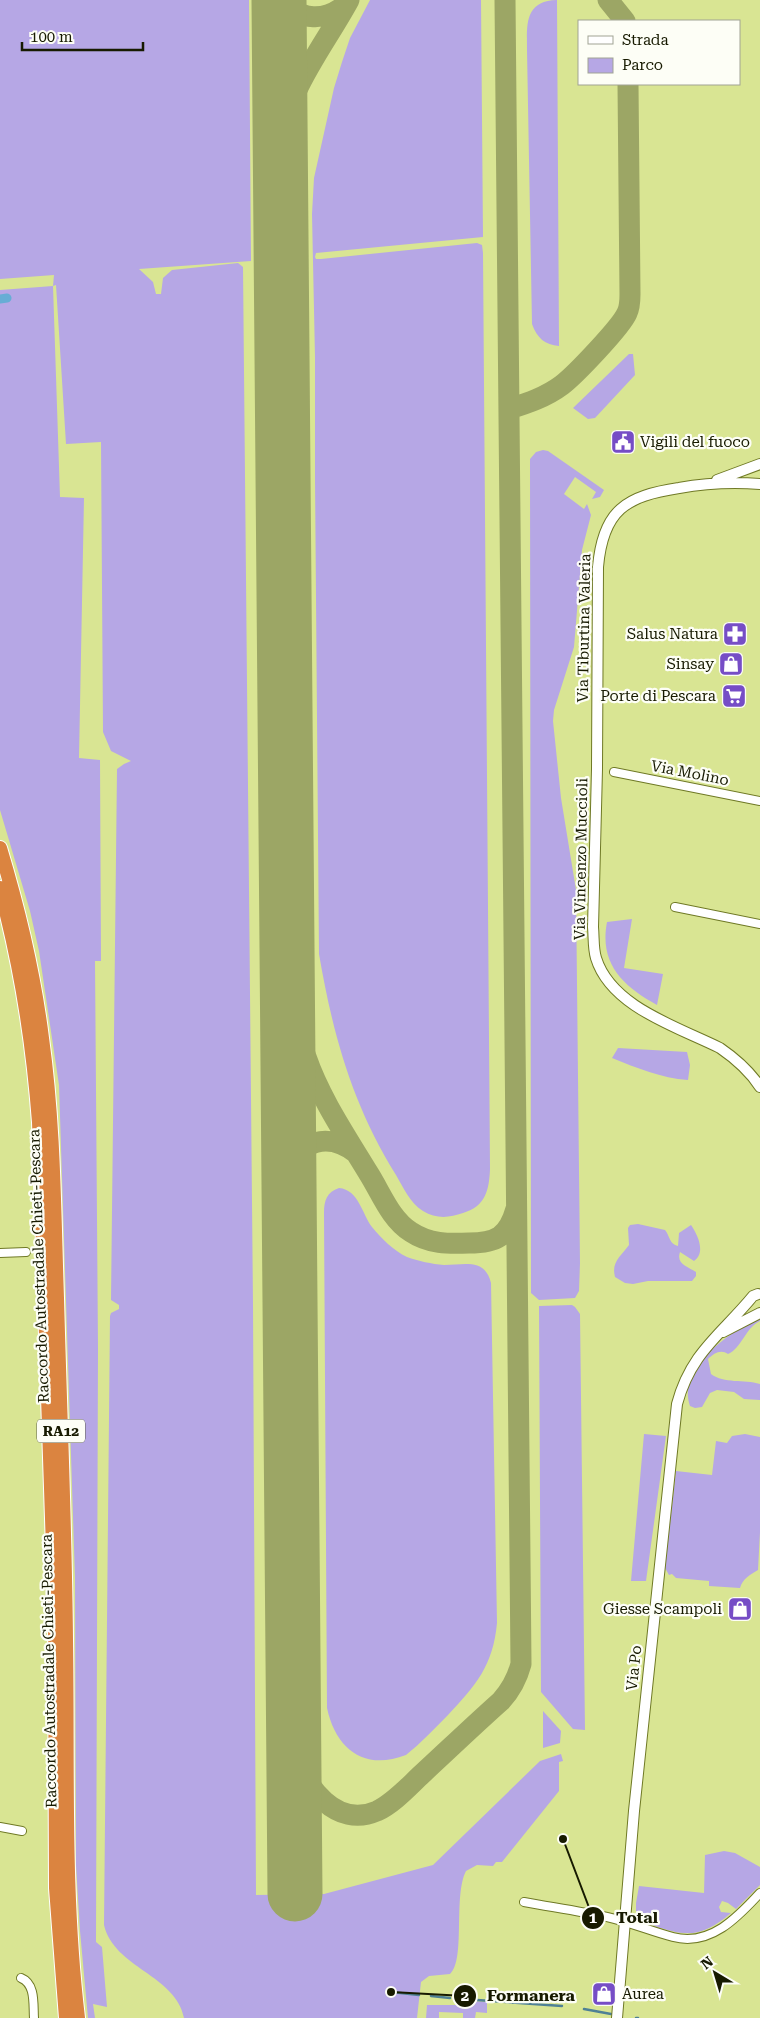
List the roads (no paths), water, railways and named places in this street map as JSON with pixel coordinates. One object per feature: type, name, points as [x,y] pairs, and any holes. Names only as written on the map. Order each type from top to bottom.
[{"type":"highway","name":"Raccordo Autostradale Chieti-Pescara","points":[[0,848],[16,906],[34,990],[42,1036],[50,1119],[65,1567],[68,1886],[71,1950],[78,2018]]},
{"type":"highway","name":"Raccordo Autostradale Chieti-Pescara","points":[[0,888],[24,992],[32,1044],[39,1122],[54,1610],[56,1888],[66,2018]]},
{"type":"street","name":"Via Tiburtina Valeria","points":[[709,483],[760,464]]},
{"type":"street","name":"Via Tiburtina Valeria","points":[[597,757],[598,567],[602,539],[613,519],[620,510],[638,497],[657,491],[709,483],[760,484]]},
{"type":"street","name":"Via Vincenzo Muccioli","points":[[597,757],[593,927],[596,956],[602,973],[615,989],[630,1002],[731,1056],[746,1068],[760,1087]]},
{"type":"street","name":"Via Molino","points":[[614,772],[760,801]]},
{"type":"street","points":[[675,907],[760,924]]},
{"type":"street","points":[[0,1253],[26,1252]]},
{"type":"street","name":"Via Po","points":[[617,2018],[634,1811],[677,1404],[685,1379],[693,1363],[707,1344],[719,1334],[753,1296],[759,1294]]},
{"type":"street","name":"Via Po","points":[[719,1334],[760,1313]]},
{"type":"street","points":[[0,1827],[22,1831]]},
{"type":"street","points":[[524,1902],[608,1917],[672,1937],[694,1938],[721,1929],[742,1912],[760,1892]]},
{"type":"street","points":[[21,1978],[30,1986],[33,1997],[34,2018]]},
{"type":"waterway","points":[[0,299],[7,298]]},
{"type":"waterway","points":[[391,1992],[419,1995]]},
{"type":"waterway","points":[[431,1996],[450,1998]]},
{"type":"waterway","points":[[457,1998],[470,1999]]},
{"type":"waterway","points":[[477,2000],[562,2006]]},
{"type":"waterway","points":[[584,2009],[611,2014]]},
{"type":"place","name":"Vigili del fuoco","points":[[623,442]]},
{"type":"place","name":"Salus Natura","points":[[735,634]]},
{"type":"place","name":"Sinsay","points":[[731,664]]},
{"type":"place","name":"Porte di Pescara","points":[[734,696]]},
{"type":"place","name":"Giesse Scampoli","points":[[740,1609]]},
{"type":"place","name":"Total","points":[[563,1839]]},
{"type":"place","name":"Formanera","points":[[391,1992]]},
{"type":"place","name":"Aurea","points":[[604,1994]]}]
